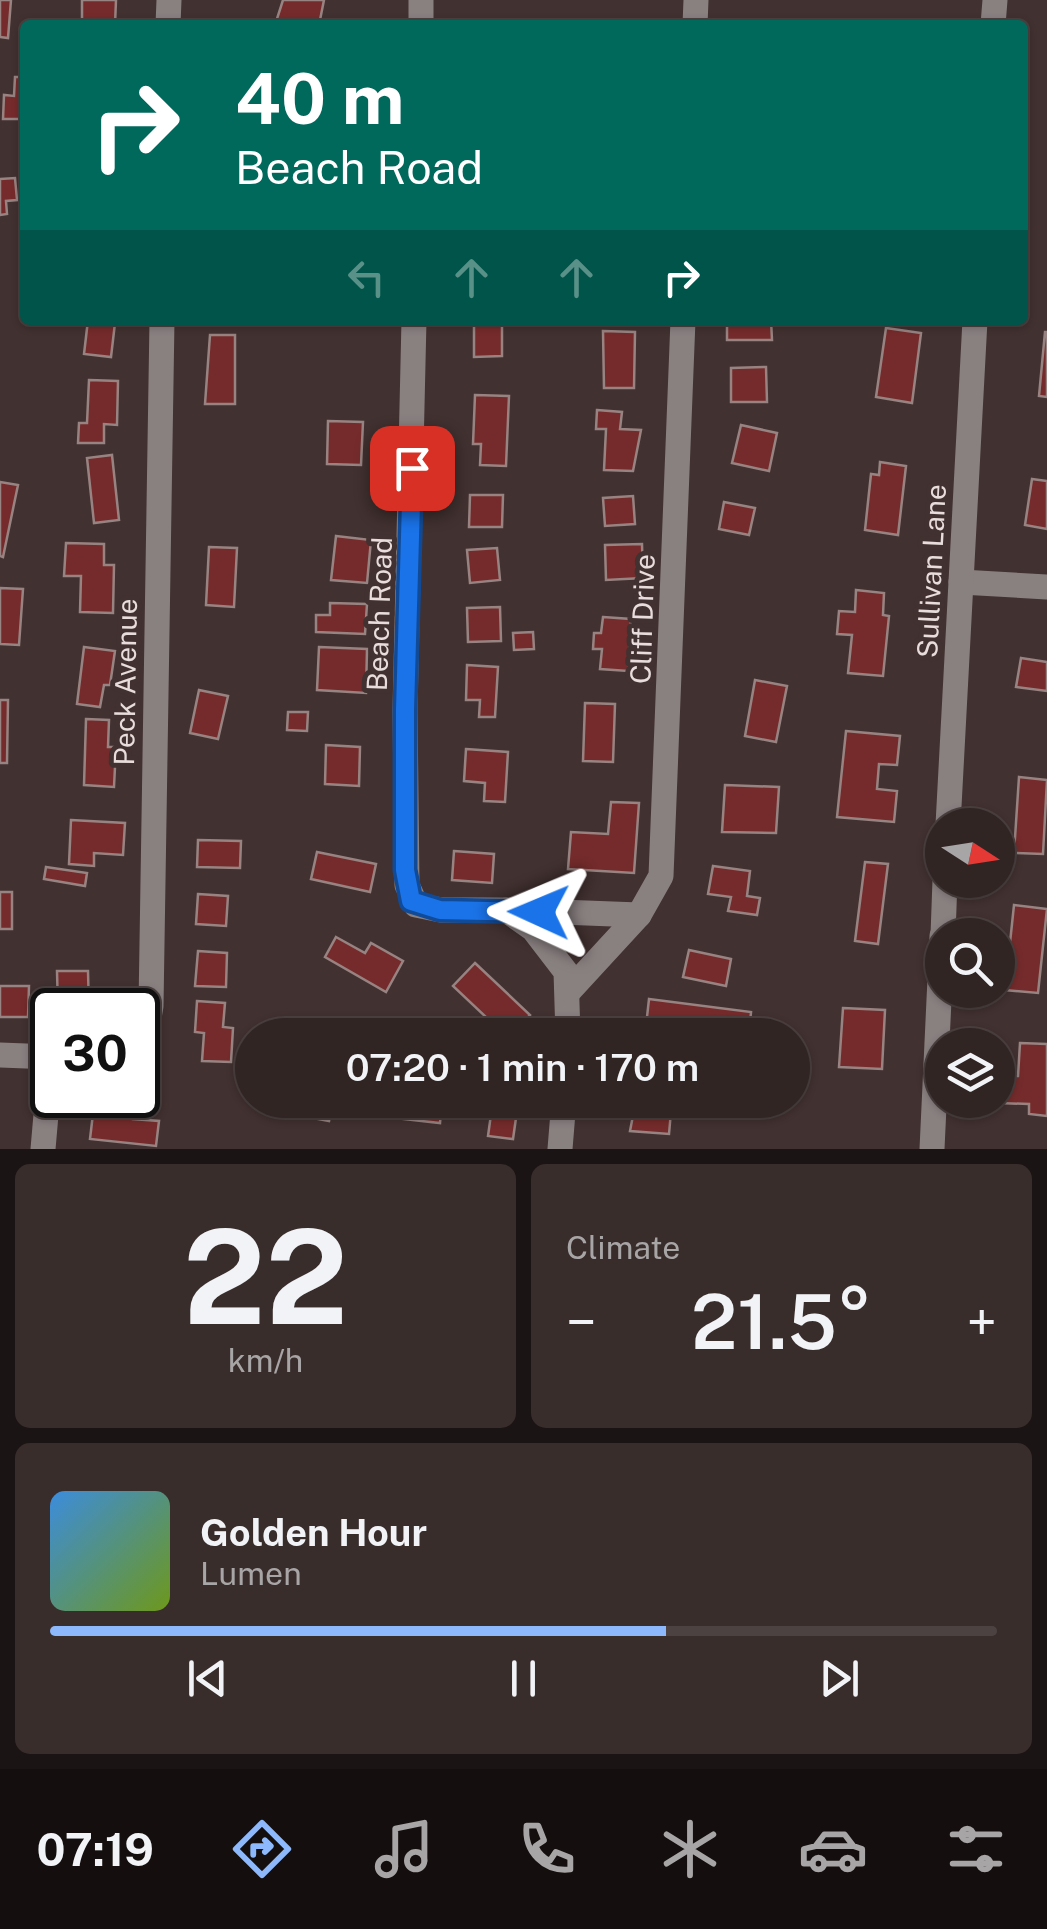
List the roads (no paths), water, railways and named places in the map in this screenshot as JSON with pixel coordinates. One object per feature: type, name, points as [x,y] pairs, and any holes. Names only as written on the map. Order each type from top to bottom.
[{"type":"street","name":"Peck Avenue","points":[[152,988],[162,325]]},
{"type":"street","name":"Beach Road","points":[[414,325],[405,710],[407,885],[416,904],[440,910],[506,910]]},
{"type":"street","name":"Cliff Drive","points":[[570,990],[639,915],[658,886],[664,852],[684,325]]},
{"type":"street","name":"Sullivan Lane","points":[[949,808],[975,325]]},
{"type":"street","points":[[961,582],[1047,587]]},
{"type":"street","points":[[506,910],[639,915]]},
{"type":"street","points":[[506,910],[550,946],[566,972],[569,1018]]},
{"type":"street","points":[[932,1149],[939,1008]]},
{"type":"street","points":[[0,1055],[30,1056]]},
{"type":"street","points":[[43,1149],[46,1118]]},
{"type":"street","points":[[560,1149],[563,1118]]}]
